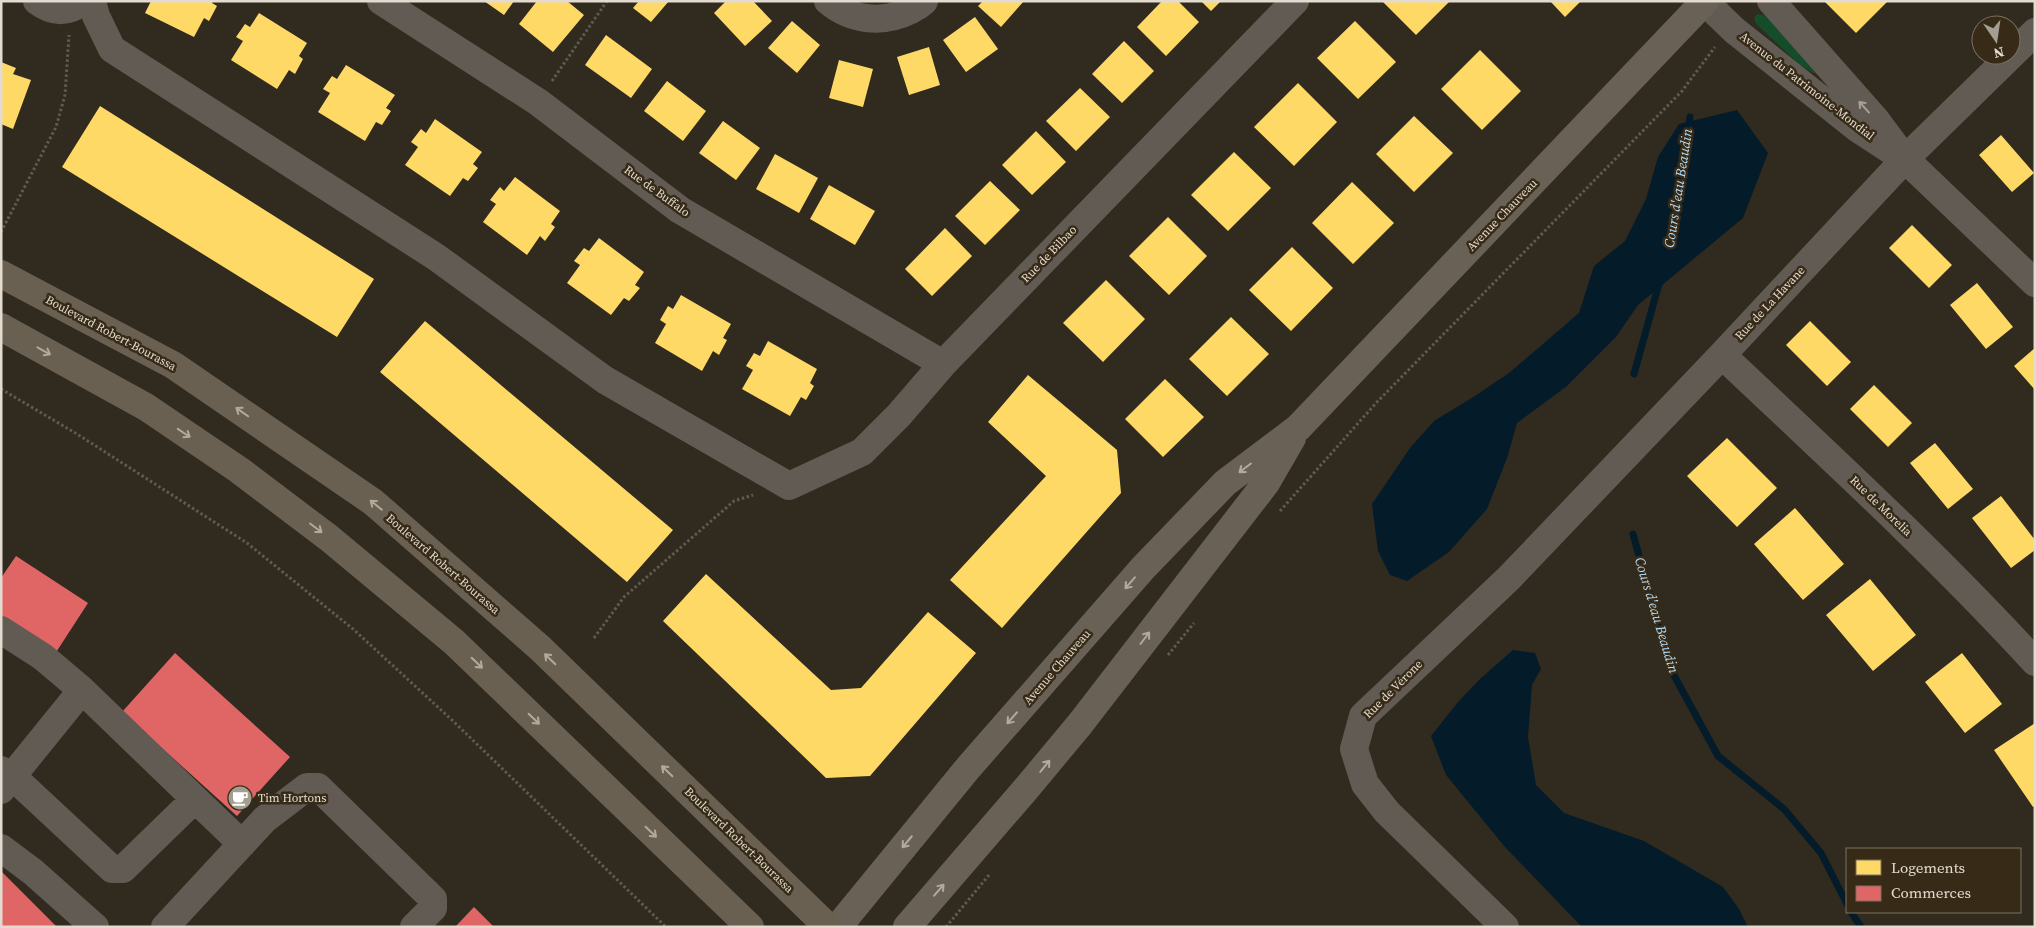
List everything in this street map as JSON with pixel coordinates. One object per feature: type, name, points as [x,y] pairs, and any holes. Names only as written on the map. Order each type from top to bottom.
[{"type":"highway","name":"Boulevard Robert-Bourassa","points":[[1,274],[173,365],[373,502],[540,648],[828,927]]},
{"type":"highway","points":[[1,327],[146,407],[239,470],[329,538],[454,642],[750,927]]},
{"type":"main road","name":"Avenue Chauveau","points":[[838,927],[968,768],[1143,568],[1225,483],[1298,428],[1705,2]]},
{"type":"main road","name":"Avenue Chauveau","points":[[907,927],[1080,724],[1266,484],[1298,428]]},
{"type":"street","points":[[37,1],[46,8],[56,11],[82,4],[96,16],[112,49],[436,257],[605,380],[789,486]]},
{"type":"street","name":"Rue de Buffalo","points":[[381,1],[538,102],[680,210],[943,364]]},
{"type":"street","points":[[828,1],[857,17],[879,20],[900,15],[924,1]]},
{"type":"street","name":"Rue de Bilbao","points":[[789,486],[862,452],[899,415],[943,364],[1295,1]]},
{"type":"street","name":"Avenue du Patrimoine-Mondial","points":[[1771,1],[1876,120],[1905,159],[2035,283]]},
{"type":"street","name":"Avenue du Patrimoine-Mondial","points":[[1705,2],[1726,37],[1905,159]]},
{"type":"street","name":"Rue de La Havane","points":[[1509,578],[1722,355],[1905,159],[2035,32]]},
{"type":"street","name":"Rue de Morelia","points":[[1722,355],[1986,609],[2035,662]]},
{"type":"street","name":"Rue de Vérone","points":[[1504,927],[1387,812],[1365,784],[1354,749],[1363,716],[1509,578]]},
{"type":"street","points":[[1,630],[44,657],[82,690],[242,844]]},
{"type":"street","points":[[82,690],[5,779],[112,869],[123,869],[195,799]]},
{"type":"street","points":[[165,927],[265,819],[307,787],[318,787],[433,899],[433,908],[414,927]]},
{"type":"street","points":[[1,848],[33,872],[95,927]]},
{"type":"path","points":[[538,102],[607,1]]},
{"type":"path","points":[[1,232],[56,127],[65,95],[82,4]]},
{"type":"path","points":[[1275,515],[1377,402],[1682,91],[1726,37]]},
{"type":"path","points":[[1,390],[77,434],[247,543],[353,629],[452,720],[666,927]]},
{"type":"path","points":[[594,638],[624,597],[734,501],[789,486]]},
{"type":"path","points":[[1164,660],[1194,622]]},
{"type":"path","points":[[946,927],[990,874]]},
{"type":"green space","points":[[1757,14],[1764,15],[1805,53],[1817,71],[1815,74],[1800,65],[1756,24],[1754,18]]},
{"type":"water","points":[[1737,110],[1768,153],[1743,218],[1638,305],[1616,337],[1567,386],[1517,423],[1507,458],[1487,509],[1449,552],[1407,581],[1390,575],[1378,551],[1372,504],[1410,448],[1434,421],[1509,373],[1579,313],[1594,266],[1625,241],[1646,199],[1658,157],[1679,124]]},
{"type":"water","points":[[1513,650],[1535,653],[1541,669],[1532,685],[1528,737],[1536,785],[1564,813],[1644,841],[1723,887],[1739,909],[1748,927],[1584,927],[1505,847],[1446,775],[1431,736],[1458,702],[1481,678]]},
{"type":"building: Logements","points":[[151,1],[213,1],[212,3],[217,6],[209,21],[204,18],[194,37],[145,13]]},
{"type":"building: Logements","points":[[484,1],[514,1],[504,15]]},
{"type":"building: Logements","points":[[537,1],[567,1],[584,15],[553,52],[519,24]]},
{"type":"building: Logements","points":[[639,1],[669,1],[651,22],[633,8]]},
{"type":"building: Logements","points":[[726,1],[753,1],[772,21],[745,46],[714,13]]},
{"type":"building: Logements","points":[[983,1],[1024,1],[1001,27],[978,6]]},
{"type":"building: Logements","points":[[1162,1],[1178,1],[1199,22],[1166,56],[1137,27]]},
{"type":"building: Logements","points":[[1201,1],[1221,1],[1211,11]]},
{"type":"building: Logements","points":[[1382,1],[1450,1],[1416,35]]},
{"type":"building: Logements","points":[[1550,1],[1581,1],[1565,17]]},
{"type":"building: Logements","points":[[1824,1],[1888,1],[1856,33]]},
{"type":"building: Logements","points":[[259,13],[307,43],[299,56],[303,59],[295,74],[289,70],[277,89],[231,60],[243,41],[236,37],[245,24],[250,27]]},
{"type":"building: Logements","points":[[975,17],[998,49],[966,72],[943,40]]},
{"type":"building: Logements","points":[[792,21],[820,45],[797,73],[768,48]]},
{"type":"building: Logements","points":[[1355,21],[1396,62],[1358,99],[1317,58]]},
{"type":"building: Logements","points":[[606,35],[652,69],[631,98],[585,65]]},
{"type":"building: Logements","points":[[1124,41],[1154,71],[1122,103],[1092,74]]},
{"type":"building: Logements","points":[[929,47],[940,85],[909,95],[897,57]]},
{"type":"building: Logements","points":[[1480,50],[1521,91],[1482,130],[1441,89]]},
{"type":"building: Logements","points":[[839,60],[873,69],[863,107],[829,98]]},
{"type":"building: Logements","points":[[1,62],[16,68],[13,74],[31,80],[13,129],[1,124]]},
{"type":"building: Logements","points":[[346,65],[395,95],[386,108],[391,111],[382,125],[376,122],[365,141],[318,112],[330,93],[323,89],[332,76],[337,79]]},
{"type":"building: Logements","points":[[667,81],[706,111],[683,141],[644,111]]},
{"type":"building: Logements","points":[[1298,83],[1337,122],[1294,166],[1254,127]]},
{"type":"building: Logements","points":[[1080,88],[1110,117],[1076,151],[1046,121]]},
{"type":"building: Logements","points":[[100,106],[374,279],[337,337],[62,167]]},
{"type":"building: Logements","points":[[1414,116],[1453,153],[1414,192],[1376,154]]},
{"type":"building: Logements","points":[[435,119],[482,152],[473,164],[478,168],[468,181],[463,178],[450,196],[405,165],[418,147],[411,142],[421,129],[426,133]]},
{"type":"building: Logements","points":[[723,121],[760,148],[736,180],[699,153]]},
{"type":"building: Logements","points":[[1036,131],[1066,162],[1032,195],[1002,165]]},
{"type":"building: Logements","points":[[2001,135],[2034,173],[2012,192],[1979,155]]},
{"type":"building: Logements","points":[[1234,152],[1271,188],[1228,231],[1191,195]]},
{"type":"building: Logements","points":[[775,154],[818,178],[799,213],[756,189]]},
{"type":"building: Logements","points":[[515,177],[560,211],[551,224],[555,227],[545,241],[540,236],[527,255],[483,222],[496,204],[490,200],[500,187],[504,191]]},
{"type":"building: Logements","points":[[990,181],[1020,210],[985,245],[955,216]]},
{"type":"building: Logements","points":[[1352,182],[1394,223],[1353,264],[1312,223]]},
{"type":"building: Logements","points":[[829,185],[875,211],[855,245],[810,219]]},
{"type":"building: Logements","points":[[1168,217],[1207,256],[1169,295],[1129,256]]},
{"type":"building: Logements","points":[[1912,225],[1952,265],[1929,288],[1889,248]]},
{"type":"building: Logements","points":[[945,228],[972,256],[932,296],[905,269]]},
{"type":"building: Logements","points":[[599,238],[644,272],[635,285],[640,288],[629,301],[624,298],[611,315],[567,283],[580,265],[574,261],[584,248],[589,251]]},
{"type":"building: Logements","points":[[1292,247],[1333,288],[1291,331],[1249,290]]},
{"type":"building: Logements","points":[[1106,280],[1145,319],[1103,362],[1063,323]]},
{"type":"building: Logements","points":[[1977,283],[2013,327],[1986,349],[1950,305]]},
{"type":"building: Logements","points":[[681,295],[731,324],[723,338],[727,340],[719,355],[713,351],[702,371],[655,343],[666,324],[660,320],[668,306],[673,309]]},
{"type":"building: Logements","points":[[1231,317],[1269,354],[1227,396],[1189,359]]},
{"type":"building: Logements","points":[[425,321],[673,530],[627,582],[380,372]]},
{"type":"building: Logements","points":[[1810,321],[1851,362],[1827,386],[1786,345]]},
{"type":"building: Logements","points":[[768,341],[817,369],[810,383],[814,386],[806,400],[801,397],[790,416],[742,389],[753,370],[746,366],[754,353],[760,356]]},
{"type":"building: Logements","points":[[2035,348],[2035,390],[2014,366]]},
{"type":"building: Logements","points":[[1028,375],[1117,450],[1121,493],[1002,628],[950,580],[1046,476],[988,422]]},
{"type":"building: Logements","points":[[1165,379],[1204,417],[1163,457],[1125,419]]},
{"type":"building: Logements","points":[[1874,385],[1912,423],[1888,447],[1850,409]]},
{"type":"building: Logements","points":[[1727,438],[1777,488],[1737,527],[1687,476]]},
{"type":"building: Logements","points":[[1935,443],[1973,489],[1948,509],[1910,463]]},
{"type":"building: Logements","points":[[2001,496],[2035,540],[2035,550],[2011,568],[1972,518]]},
{"type":"building: Logements","points":[[1795,508],[1844,564],[1803,600],[1754,544]]},
{"type":"building: Logements","points":[[706,574],[831,690],[861,688],[928,612],[976,653],[870,776],[826,778],[663,621]]},
{"type":"building: Logements","points":[[1870,579],[1916,635],[1873,671],[1826,615]]},
{"type":"building: Logements","points":[[1962,653],[2002,704],[1965,733],[1925,682]]},
{"type":"building: Logements","points":[[2035,723],[2035,806],[2033,807],[1994,750]]},
{"type":"building: Commerces","points":[[16,556],[88,603],[53,657],[1,623],[1,578]]},
{"type":"building: Commerces","points":[[175,653],[290,757],[237,816],[122,712]]},
{"type":"building: Commerces","points":[[1,871],[57,927],[1,927]]},
{"type":"building: Commerces","points":[[474,907],[494,927],[455,927]]},
{"type":"waterway","name":"Cours d'eau Beaudin","points":[[1688,130],[1690,117]]},
{"type":"waterway","name":"Cours d'eau Beaudin","points":[[1634,374],[1660,280]]},
{"type":"waterway","name":"Cours d'eau Beaudin","points":[[1633,534],[1670,668],[1718,756],[1784,809],[1821,853],[1846,902]]},
{"type":"waterway","name":"Cours d'eau Beaudin","points":[[1852,913],[1861,927]]},
{"type":"place","name":"Tim Hortons","points":[[240,798]]}]
